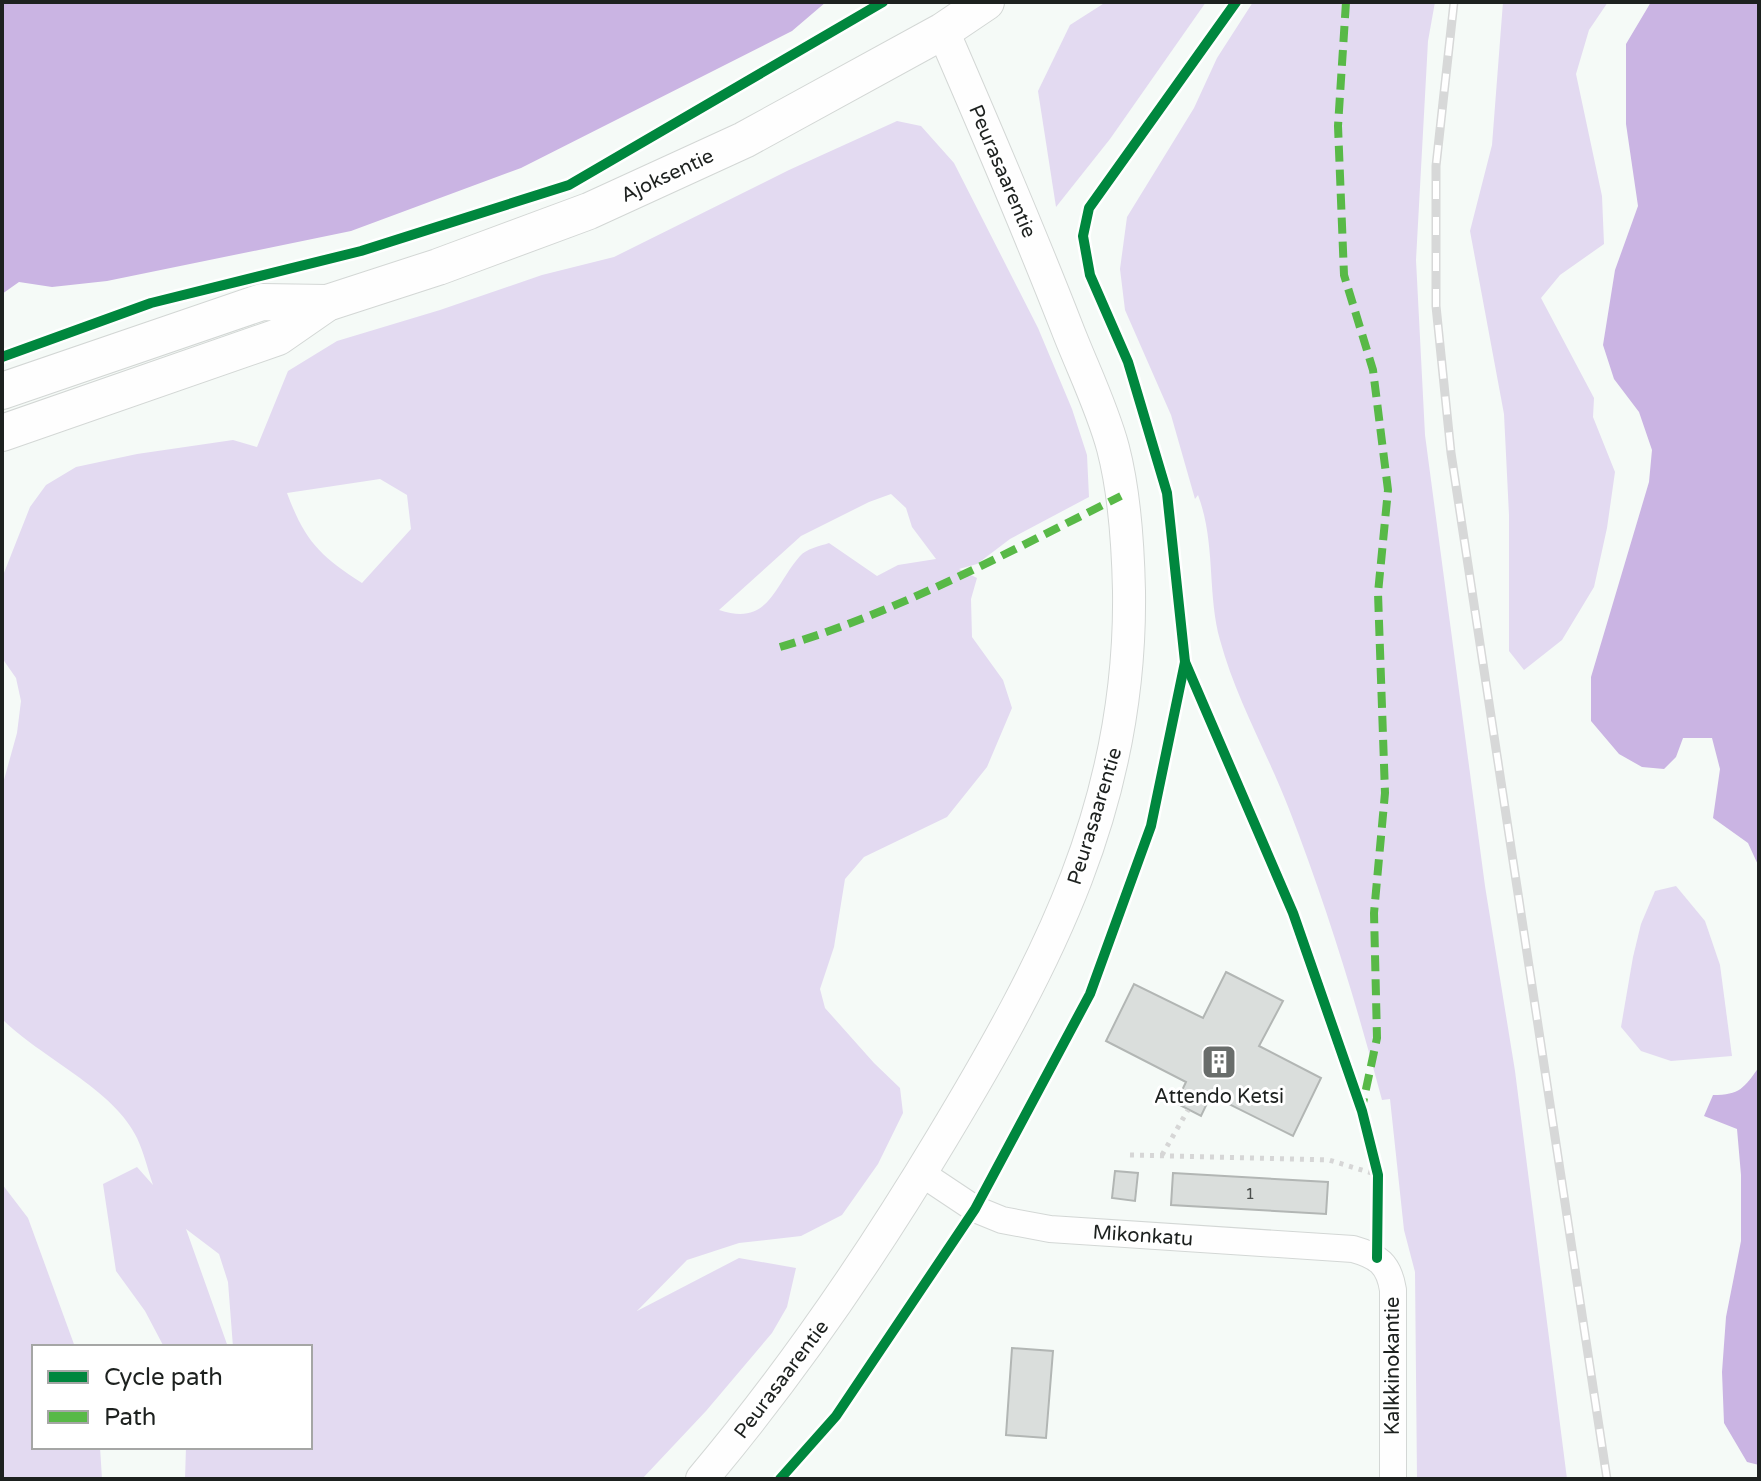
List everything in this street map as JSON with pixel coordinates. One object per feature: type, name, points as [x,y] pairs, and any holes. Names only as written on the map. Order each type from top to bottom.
[{"type":"main road","name":"Ajoksentie","points":[[2,433],[278,337],[327,303],[438,267],[589,211],[744,140],[943,31],[986,2]]},
{"type":"main road","name":"Ajoksentie","points":[[2,391],[262,302],[327,303]]},
{"type":"street","name":"Peurasaarentie","points":[[702,1479],[754,1417],[842,1297],[1000,1042],[1059,923],[1113,765],[1123,708],[1129,627],[1128,560],[1113,446],[1012,188],[943,31]]},
{"type":"street","name":"Mikonkatu","points":[[921,1173],[975,1209],[1025,1225],[1353,1249],[1377,1258]]},
{"type":"street","name":"Kalkkinokantie","points":[[1377,1258],[1388,1268],[1393,1290],[1393,1479]]},
{"type":"path","points":[[1162,1155],[1188,1110]]},
{"type":"path","points":[[1130,1155],[1329,1160],[1378,1175]]},
{"type":"path","points":[[1374,1162],[1378,1175],[1377,1189]]},
{"type":"shaded area","points":[[2,2],[826,2],[792,31],[521,168],[351,231],[107,281],[52,287],[19,282],[2,294]]},
{"type":"shaded area","points":[[1106,2],[1206,2],[1110,139],[1056,207],[1038,91],[1070,25]]},
{"type":"shaded area","points":[[1253,2],[1435,2],[1428,41],[1416,260],[1425,435],[1485,886],[1515,1071],[1567,1479],[1417,1479],[1415,1272],[1404,1230],[1390,1099],[1382,1100],[1351,990],[1315,881],[1289,809],[1227,662],[1216,622],[1204,513],[1198,495],[1195,499],[1171,415],[1125,310],[1120,269],[1127,217],[1194,108],[1217,58]]},
{"type":"shaded area","points":[[1503,2],[1608,2],[1589,30],[1576,74],[1602,196],[1604,244],[1560,275],[1541,298],[1594,398],[1593,417],[1615,472],[1594,587],[1562,640],[1524,670],[1509,651],[1509,515],[1504,414],[1470,231],[1492,145]]},
{"type":"shaded area","points":[[1651,2],[1759,2],[1759,867],[1748,843],[1713,818],[1720,769],[1712,738],[1683,738],[1676,757],[1664,769],[1642,767],[1619,754],[1591,721],[1591,677],[1649,482],[1652,450],[1639,412],[1614,379],[1603,345],[1615,270],[1638,206],[1626,124],[1626,44]]},
{"type":"shaded area","points":[[897,121],[921,126],[954,163],[1038,328],[1072,409],[1087,455],[1089,497],[1010,539],[977,564],[959,569],[977,578],[971,599],[972,637],[1003,680],[1012,708],[987,767],[947,817],[864,857],[845,879],[834,947],[820,989],[825,1008],[900,1088],[903,1113],[878,1164],[842,1215],[801,1236],[739,1243],[687,1260],[637,1311],[739,1258],[796,1268],[787,1307],[772,1333],[706,1411],[642,1479],[185,1479],[186,1449],[312,1449],[312,1345],[233,1345],[228,1282],[219,1254],[186,1229],[227,1345],[163,1345],[145,1311],[116,1271],[103,1184],[137,1167],[153,1185],[137,1138],[112,1104],[95,1089],[2,1019],[2,787],[17,733],[21,701],[16,678],[2,658],[2,578],[30,507],[46,485],[76,467],[137,454],[233,440],[257,447],[288,371],[337,341],[542,275],[614,257],[789,170]],"holes":[[[380,479],[407,495],[411,529],[362,583],[315,546],[300,523],[287,493]],[[891,494],[906,508],[912,527],[936,559],[898,565],[877,576],[829,543],[800,556],[776,591],[759,609],[736,614],[719,610],[801,536]]]},
{"type":"shaded area","points":[[1676,886],[1705,921],[1720,965],[1732,1056],[1671,1061],[1641,1051],[1621,1027],[1641,924],[1655,891]]},
{"type":"shaded area","points":[[1759,1067],[1759,1465],[1747,1462],[1724,1423],[1722,1372],[1726,1317],[1741,1241],[1737,1129],[1704,1116],[1713,1095],[1729,1094],[1740,1089]]},
{"type":"shaded area","points":[[2,1184],[28,1218],[74,1345],[32,1345],[32,1449],[100,1449],[102,1479],[2,1479]]},
{"type":"building","name":"Attendo Ketsi","points":[[1226,972],[1283,1001],[1259,1046],[1321,1078],[1293,1136],[1211,1095],[1201,1116],[1176,1103],[1186,1082],[1106,1041],[1134,984],[1203,1018]]},
{"type":"building","points":[[1115,1171],[1138,1173],[1135,1201],[1112,1198]]},
{"type":"building","points":[[1173,1173],[1328,1182],[1326,1214],[1171,1205]]},
{"type":"building","points":[[1012,1348],[1053,1351],[1046,1438],[1006,1435]]},
{"type":"railway","points":[[1454,2],[1436,166],[1436,306],[1451,453],[1607,1479]]},
{"type":"marked path","points":[[1346,2],[1338,126],[1344,275],[1373,370],[1388,490],[1378,593],[1385,793],[1374,913],[1377,1038],[1363,1103]]},
{"type":"marked path","points":[[780,647],[911,598],[1121,496]]},
{"type":"cycle path","points":[[2,357],[151,303],[361,251],[569,185],[883,2]]},
{"type":"cycle path","points":[[1236,2],[1089,208],[1083,236],[1090,275],[1128,362],[1167,493],[1185,662],[1293,913],[1362,1111],[1378,1175],[1377,1258]]},
{"type":"cycle path","points":[[780,1479],[836,1416],[975,1209],[1090,994],[1151,826],[1185,662]]},
{"type":"place","name":"Attendo Ketsi","points":[[1219,1062]]}]
